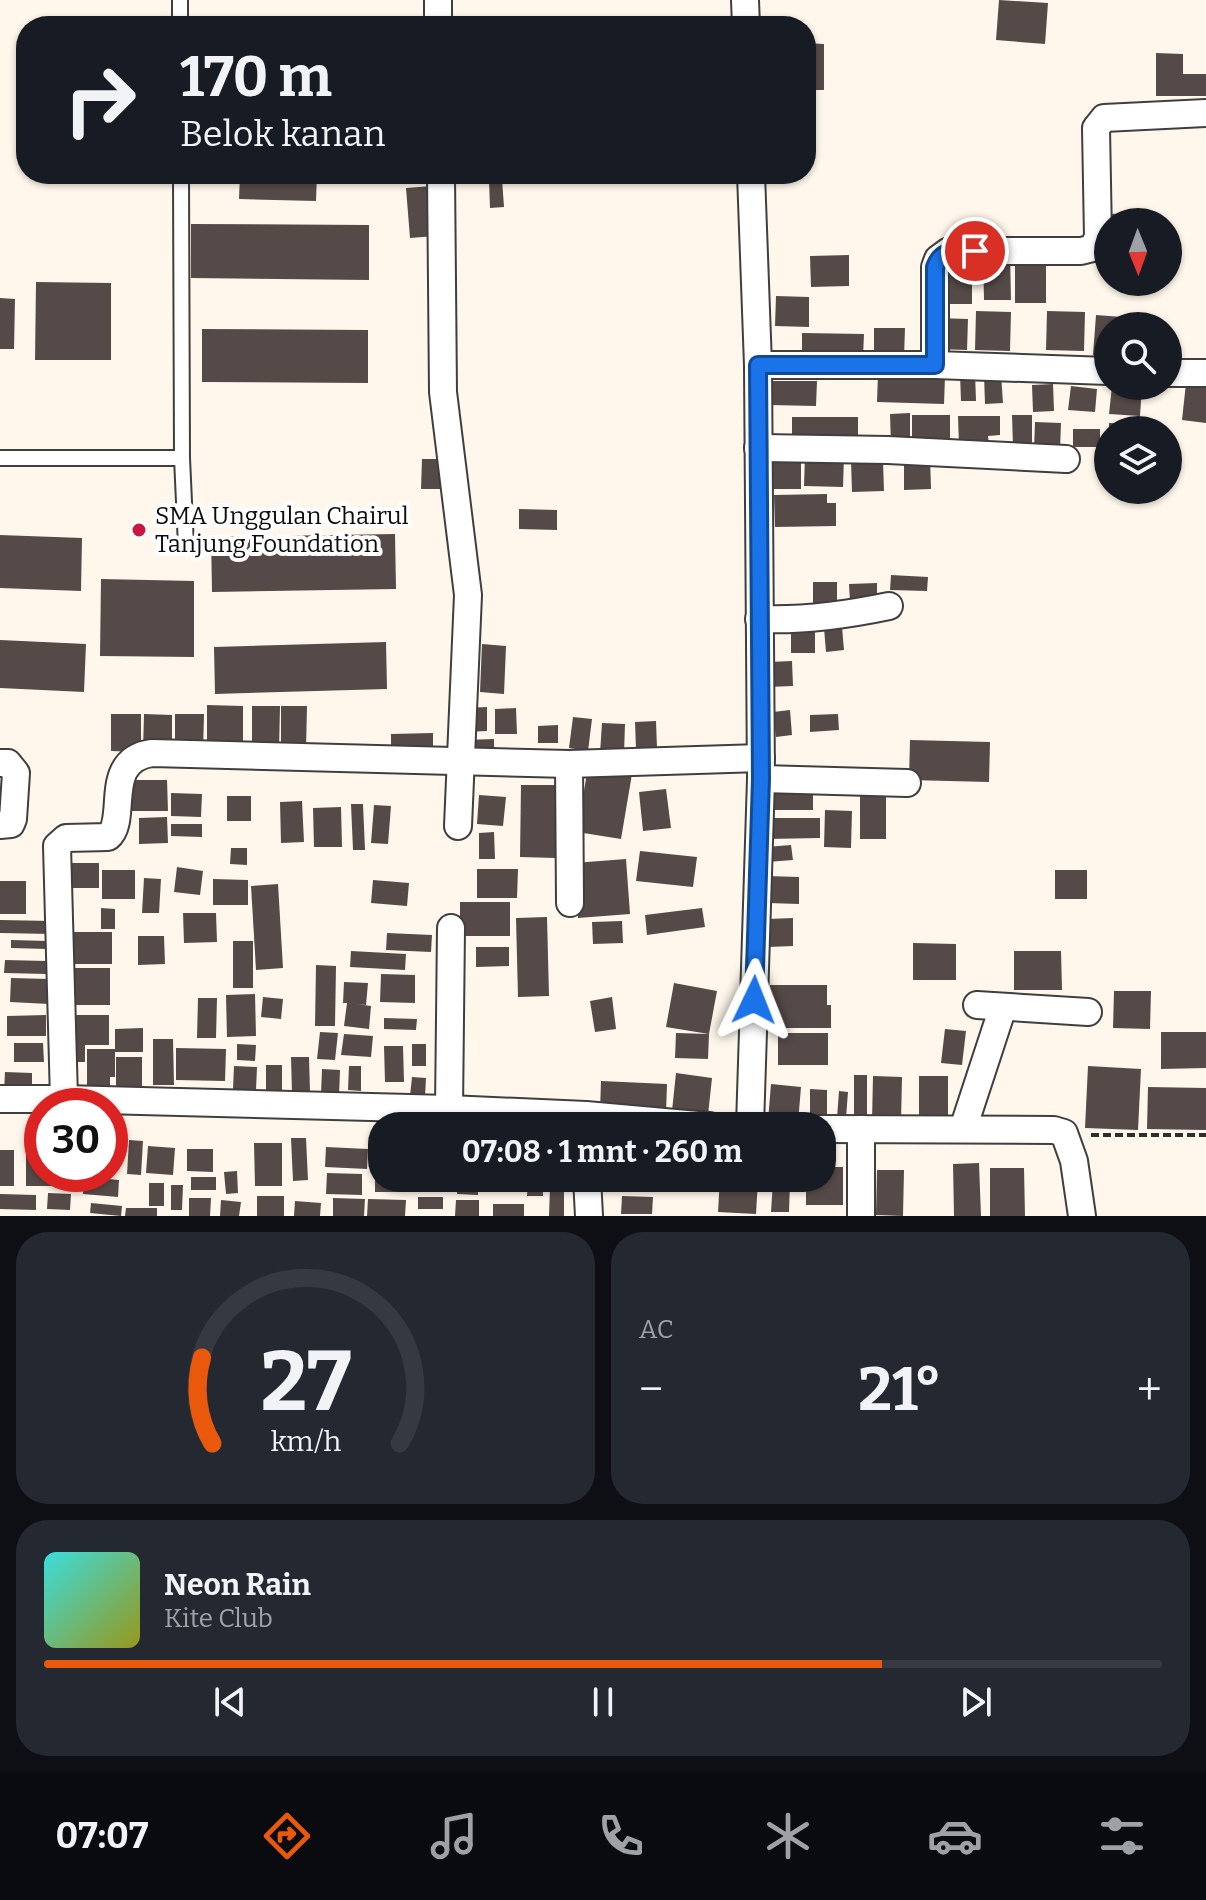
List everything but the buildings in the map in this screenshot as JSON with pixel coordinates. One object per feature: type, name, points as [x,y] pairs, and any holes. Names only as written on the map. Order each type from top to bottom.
[{"type":"street","points":[[935,365],[935,267],[938,259],[949,251],[1081,251],[1093,248],[1098,237],[1096,128],[1099,121],[1104,118],[1206,113]]},
{"type":"street","points":[[441,184],[443,392],[468,595],[458,826]]},
{"type":"street","points":[[750,1112],[761,768],[758,365],[751,184]]},
{"type":"street","points":[[758,365],[935,365],[1094,371]]},
{"type":"street","points":[[1182,373],[1206,373]]},
{"type":"street","points":[[758,448],[888,450],[1066,459]]},
{"type":"street","points":[[759,619],[791,620],[845,615],[889,606]]},
{"type":"street","points":[[64,1088],[57,846],[66,838],[108,837],[112,834],[122,772],[135,758],[152,753],[761,768],[907,783]]},
{"type":"street","points":[[0,763],[8,763],[16,773],[13,819],[11,824],[0,825]]},
{"type":"street","points":[[569,764],[570,903]]},
{"type":"street","points":[[449,1109],[451,928]]},
{"type":"street","points":[[963,1129],[990,1006],[1088,1012]]},
{"type":"street","points":[[0,1099],[24,1099]]},
{"type":"street","points":[[128,1101],[486,1112]]},
{"type":"street","points":[[836,1129],[1054,1130],[1064,1133],[1074,1161],[1082,1216]]},
{"type":"street","points":[[861,1129],[861,1216]]},
{"type":"street","points":[[588,1192],[589,1216]]},
{"type":"lane","points":[[181,184],[182,458],[186,546]]},
{"type":"lane","points":[[0,458],[182,458]]},
{"type":"path","points":[[1064,1133],[1206,1135]]},
{"type":"place","name":"SMA Unggulan Chairul Tanjung Foundation","points":[[139,530]]},
{"type":"route","points":[[754,1000],[761,779],[758,365],[935,365],[935,267],[938,259],[949,251],[975,251]]}]
